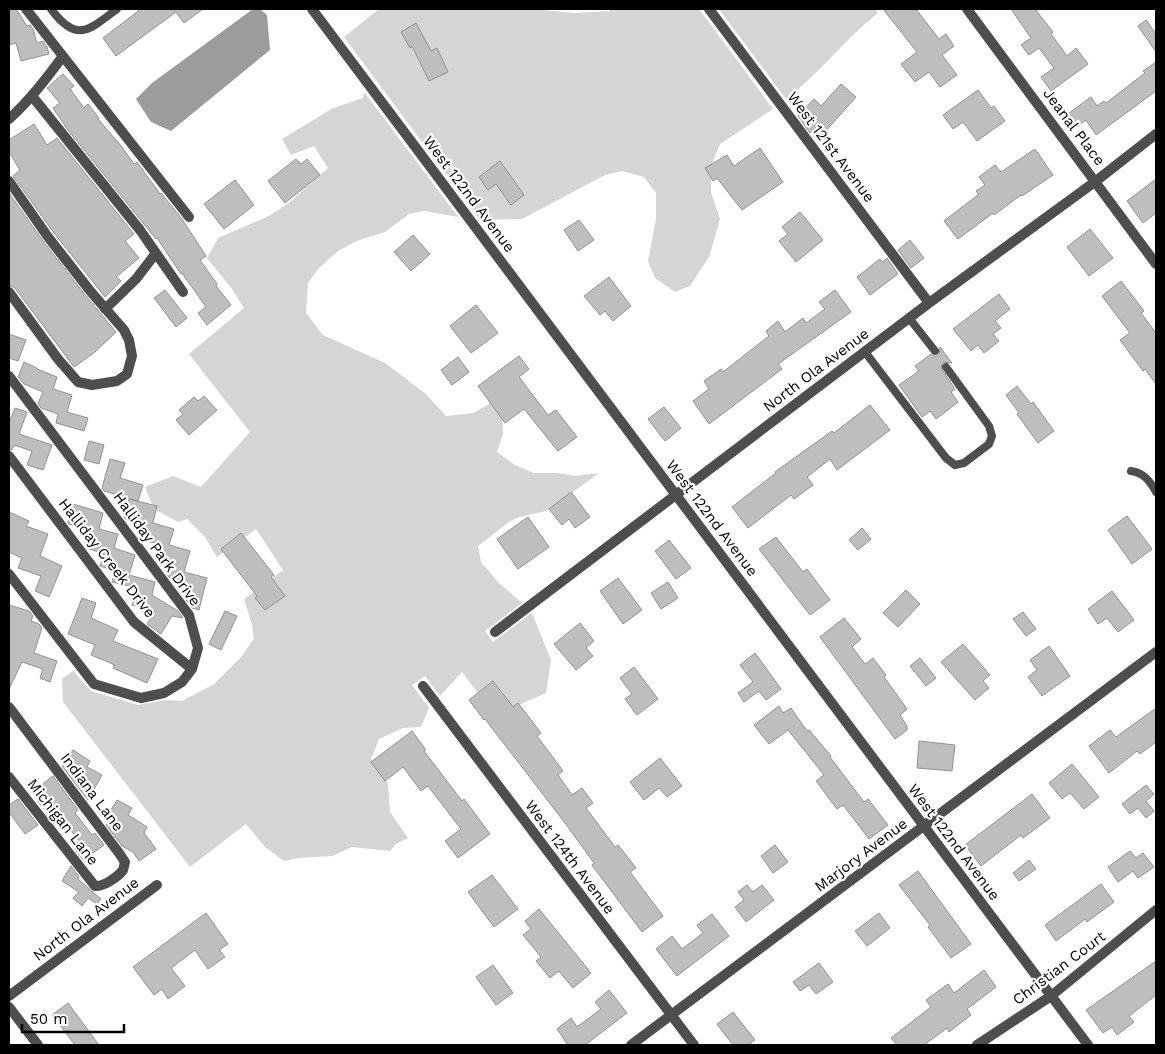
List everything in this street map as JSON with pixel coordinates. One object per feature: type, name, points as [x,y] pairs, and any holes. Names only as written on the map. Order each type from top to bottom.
[{"type":"street","points":[[26,9],[189,217]]},
{"type":"street","name":"West 122nd Avenue","points":[[312,9],[1088,1045]]},
{"type":"street","name":"West 121st Avenue","points":[[709,9],[929,303]]},
{"type":"street","name":"Jeanal Place","points":[[967,9],[1096,180],[1156,264]]},
{"type":"street","points":[[9,119],[32,96],[63,56]]},
{"type":"street","points":[[32,96],[140,230],[182,292]]},
{"type":"street","name":"North Ola Avenue","points":[[495,632],[909,318],[1156,134]]},
{"type":"street","points":[[9,181],[91,292],[124,330],[129,340],[132,356],[127,374],[117,381],[92,385],[78,382],[58,359],[9,292]]},
{"type":"street","points":[[106,309],[136,279],[156,253]]},
{"type":"street","name":"Halliday Park Drive","points":[[9,376],[189,615],[198,648],[192,669]]},
{"type":"street","name":"Halliday Creek Drive","points":[[9,456],[134,622],[192,669]]},
{"type":"street","points":[[9,574],[94,684],[141,698],[164,693],[182,682],[192,669]]},
{"type":"street","name":"Marjory Avenue","points":[[631,1045],[1156,652]]},
{"type":"street","name":"West 124th Avenue","points":[[422,686],[694,1045]]},
{"type":"street","name":"Indiana Lane","points":[[9,707],[125,862],[123,870],[108,883],[100,887],[95,886]]},
{"type":"street","name":"Michigan Lane","points":[[9,777],[95,886]]},
{"type":"street","name":"North Ola Avenue","points":[[9,996],[157,885]]},
{"type":"street","name":"Christian Court","points":[[977,1045],[1051,996],[1156,910]]},
{"type":"street","points":[[9,1007],[38,1045]]},
{"type":"lane","points":[[51,9],[64,24],[81,30],[91,28],[117,9]]},
{"type":"lane","points":[[909,318],[934,352]]},
{"type":"lane","points":[[865,352],[946,458],[955,465],[964,463],[983,449],[989,444],[992,436],[990,426],[946,368]]},
{"type":"lane","points":[[1131,470],[1141,472],[1152,483],[1156,492]]},
{"type":"shaded area","points":[[253,9],[260,9],[267,15],[270,50],[171,131],[151,122],[136,99],[152,83]]},
{"type":"shaded area","points":[[379,9],[531,9],[576,13],[609,11],[612,9],[699,9],[773,109],[720,144],[711,166],[711,192],[720,219],[709,257],[690,286],[675,292],[655,278],[648,261],[656,219],[656,193],[644,177],[622,171],[605,175],[522,219],[480,220],[344,37]]},
{"type":"shaded area","points":[[719,9],[875,9],[878,13],[786,99]]},
{"type":"shaded area","points":[[364,92],[458,217],[424,211],[409,214],[385,232],[359,240],[338,251],[318,269],[308,283],[306,313],[323,335],[385,363],[426,394],[446,416],[473,413],[491,403],[502,406],[503,434],[497,452],[515,465],[534,473],[557,473],[576,476],[599,473],[547,511],[519,517],[509,522],[478,546],[481,562],[499,583],[522,603],[485,631],[493,642],[532,613],[551,660],[546,693],[510,709],[486,704],[462,672],[440,696],[425,676],[412,685],[429,708],[421,727],[403,728],[379,739],[371,759],[388,784],[390,812],[408,838],[396,844],[390,851],[352,847],[332,856],[284,861],[265,847],[246,824],[190,867],[63,702],[62,679],[73,671],[91,691],[138,705],[166,700],[182,701],[214,684],[242,656],[254,638],[244,599],[283,570],[256,529],[217,557],[205,537],[187,519],[178,522],[154,509],[145,487],[173,476],[201,487],[250,432],[189,354],[244,308],[232,289],[207,258],[218,238],[269,216],[290,202],[328,168],[314,146],[291,155],[282,139],[333,108],[363,98]]},
{"type":"building","points":[[9,9],[16,9],[27,26],[30,25],[33,29],[37,43],[43,41],[49,54],[21,61],[16,43],[9,45]]},
{"type":"building","points":[[141,9],[203,9],[184,23],[176,12],[116,56],[103,38]]},
{"type":"building","points":[[883,9],[916,9],[939,39],[946,34],[954,46],[942,55],[957,75],[940,87],[929,72],[915,82],[901,64],[917,52]]},
{"type":"building","points":[[1011,9],[1035,9],[1053,32],[1051,34],[1067,56],[1076,48],[1088,64],[1051,91],[1041,77],[1054,68],[1039,48],[1029,55],[1021,45],[1031,38]]},
{"type":"building","points":[[1146,20],[1156,34],[1156,52],[1138,26]]},
{"type":"building","points":[[416,23],[431,51],[437,48],[448,72],[429,81],[412,46],[410,48],[401,32]]},
{"type":"building","points":[[1156,62],[1156,91],[1096,135],[1086,120],[1074,129],[1065,116],[1091,97],[1097,106],[1104,101],[1106,103],[1145,73],[1143,71]]},
{"type":"building","points":[[63,74],[74,86],[70,89],[84,108],[88,104],[134,164],[137,162],[160,194],[182,219],[206,256],[200,260],[217,284],[216,286],[231,305],[207,325],[198,313],[206,307],[182,273],[157,238],[68,130],[53,108],[60,103],[47,88]]},
{"type":"building","points":[[841,84],[856,97],[823,134],[816,127],[810,133],[798,116],[814,99],[821,106]]},
{"type":"building","points":[[978,90],[991,108],[994,106],[1005,121],[977,141],[963,122],[953,129],[943,115]]},
{"type":"building","points":[[34,124],[47,145],[57,138],[134,234],[125,241],[139,258],[116,277],[121,281],[105,297],[54,233],[13,176],[20,170],[9,152],[9,140]]},
{"type":"building","points":[[760,148],[783,182],[742,210],[717,178],[713,181],[705,168],[727,155],[734,166]]},
{"type":"building","points":[[1035,149],[1053,175],[994,215],[993,213],[958,239],[944,221],[979,194],[976,191],[985,185],[979,177],[995,165],[1001,172]]},
{"type":"building","points":[[296,159],[301,164],[307,159],[320,175],[285,203],[268,181]]},
{"type":"building","points":[[500,161],[524,195],[511,205],[496,184],[488,190],[479,177]]},
{"type":"building","points":[[1156,179],[1156,213],[1143,223],[1127,201]]},
{"type":"building","points":[[235,180],[254,205],[224,229],[204,204]]},
{"type":"building","points":[[9,193],[43,241],[116,332],[95,352],[74,367],[15,288],[9,285]]},
{"type":"building","points":[[800,212],[823,240],[796,262],[779,241],[788,234],[782,227]]},
{"type":"building","points":[[579,220],[594,240],[578,251],[564,230]]},
{"type":"building","points":[[1090,229],[1113,258],[1089,276],[1067,247]]},
{"type":"building","points":[[413,235],[430,254],[411,271],[394,252]]},
{"type":"building","points":[[910,240],[924,258],[911,268],[898,250]]},
{"type":"building","points":[[887,258],[898,274],[870,295],[857,277],[880,259],[882,262]]},
{"type":"building","points":[[609,277],[631,306],[613,321],[605,311],[600,315],[584,296]]},
{"type":"building","points":[[1121,281],[1144,311],[1141,313],[1156,333],[1156,384],[1145,369],[1143,371],[1120,340],[1130,333],[1102,296]]},
{"type":"building","points":[[165,290],[187,318],[176,327],[154,298]]},
{"type":"building","points":[[835,290],[851,312],[778,364],[782,369],[709,424],[693,401],[709,389],[704,381],[721,369],[723,372],[769,336],[766,331],[778,321],[785,332],[803,318],[806,323],[825,309],[819,302]]},
{"type":"building","points":[[999,294],[1010,309],[995,321],[1001,328],[993,334],[999,341],[984,353],[978,345],[971,351],[953,329]]},
{"type":"building","points":[[476,305],[498,333],[471,353],[450,326]]},
{"type":"building","points":[[9,334],[26,340],[18,361],[9,358]]},
{"type":"building","points":[[940,347],[952,363],[943,362],[941,368],[955,389],[951,392],[958,402],[936,419],[930,411],[922,417],[899,385],[919,371],[915,366],[931,354],[935,357],[939,355]]},
{"type":"building","points":[[519,356],[529,369],[519,377],[548,415],[556,410],[577,437],[558,451],[524,409],[505,423],[478,386]]},
{"type":"building","points":[[458,357],[469,372],[452,385],[441,370]]},
{"type":"building","points":[[24,362],[57,377],[53,389],[72,395],[67,412],[88,418],[84,431],[56,423],[58,414],[41,408],[38,403],[43,392],[24,384],[18,377]]},
{"type":"building","points":[[1017,386],[1031,404],[1033,402],[1054,431],[1038,443],[1006,395]]},
{"type":"building","points":[[204,396],[217,410],[189,435],[176,420],[183,414],[179,410],[194,397],[198,401]]},
{"type":"building","points":[[870,405],[890,430],[837,470],[830,459],[807,477],[813,485],[794,499],[791,495],[748,528],[732,507],[775,472],[832,431],[834,433]]},
{"type":"building","points":[[664,407],[681,428],[665,441],[648,419]]},
{"type":"building","points":[[15,408],[27,412],[19,434],[52,445],[43,470],[27,465],[32,451],[14,445],[12,450],[9,449],[9,423]]},
{"type":"building","points":[[89,441],[104,445],[99,464],[84,460]]},
{"type":"building","points":[[110,459],[125,463],[120,478],[143,485],[138,501],[104,491],[102,488]]},
{"type":"building","points":[[571,492],[590,517],[575,528],[569,519],[562,525],[549,509]]},
{"type":"building","points":[[129,499],[157,506],[153,523],[174,529],[169,545],[190,551],[184,572],[207,578],[199,610],[192,608],[184,597],[187,586],[173,582],[166,573],[170,560],[157,556],[160,544],[141,540],[143,525],[124,517]]},
{"type":"building","points":[[73,504],[103,513],[99,529],[118,534],[114,548],[135,555],[129,575],[155,582],[152,595],[178,611],[183,618],[172,616],[161,634],[147,624],[155,611],[132,605],[137,588],[112,582],[115,571],[100,566],[104,554],[87,548],[85,545],[89,531],[68,523]]},
{"type":"building","points":[[9,512],[29,521],[26,526],[48,534],[40,556],[62,566],[49,597],[35,591],[41,576],[18,568],[22,558],[9,552]]},
{"type":"building","points":[[1127,516],[1152,549],[1132,564],[1108,530]]},
{"type":"building","points":[[528,517],[549,547],[518,569],[497,539]]},
{"type":"building","points":[[862,528],[871,539],[858,550],[849,540]]},
{"type":"building","points":[[241,533],[274,575],[271,577],[285,596],[265,610],[255,598],[257,596],[221,549]]},
{"type":"building","points":[[776,537],[803,572],[807,569],[830,600],[810,615],[759,549]]},
{"type":"building","points":[[669,540],[691,568],[676,579],[655,551]]},
{"type":"building","points":[[618,578],[642,610],[623,624],[600,591]]},
{"type":"building","points":[[668,582],[678,598],[661,609],[651,593]]},
{"type":"building","points":[[906,590],[920,604],[898,627],[883,613]]},
{"type":"building","points":[[1112,591],[1134,620],[1118,632],[1107,618],[1098,624],[1088,609]]},
{"type":"building","points":[[82,598],[96,603],[91,618],[118,630],[113,641],[158,659],[147,683],[113,668],[115,665],[91,655],[95,645],[68,634]]},
{"type":"building","points":[[9,605],[29,611],[33,616],[31,621],[39,624],[42,628],[34,653],[57,661],[50,682],[40,678],[43,669],[22,662],[9,689]]},
{"type":"building","points":[[225,611],[237,616],[221,650],[209,644]]},
{"type":"building","points":[[1023,612],[1036,629],[1026,636],[1013,619]]},
{"type":"building","points":[[844,618],[861,639],[852,647],[865,664],[873,658],[907,709],[900,715],[907,726],[907,730],[895,739],[820,637]]},
{"type":"building","points":[[580,623],[594,641],[586,648],[593,656],[576,670],[554,644]]},
{"type":"building","points":[[963,644],[990,675],[983,681],[989,688],[975,700],[941,662]]},
{"type":"building","points":[[1049,646],[1070,676],[1042,696],[1028,677],[1037,670],[1030,660]]},
{"type":"building","points":[[755,653],[781,689],[766,700],[759,691],[744,702],[738,693],[753,682],[740,665]]},
{"type":"building","points":[[920,658],[936,678],[926,686],[910,666]]},
{"type":"building","points":[[634,667],[658,699],[637,715],[625,699],[632,694],[620,678]]},
{"type":"building","points":[[493,681],[513,707],[518,703],[541,733],[537,736],[563,771],[558,775],[572,795],[582,788],[593,803],[586,808],[615,847],[618,845],[636,868],[630,872],[663,916],[642,932],[592,865],[594,863],[565,823],[469,700]]},
{"type":"building","points":[[779,706],[783,713],[791,708],[807,731],[809,730],[831,756],[864,802],[868,799],[888,825],[869,839],[843,805],[837,809],[816,781],[824,775],[788,730],[769,744],[754,725]]},
{"type":"building","points":[[1156,708],[1156,742],[1140,754],[1137,751],[1109,773],[1089,746],[1110,730],[1116,737]]},
{"type":"building","points":[[412,731],[426,750],[424,751],[490,834],[458,858],[445,841],[461,829],[428,786],[421,791],[403,767],[385,781],[371,762]]},
{"type":"building","points":[[919,741],[955,745],[952,771],[917,768]]},
{"type":"building","points":[[73,750],[90,761],[87,767],[102,775],[88,800],[62,766]]},
{"type":"building","points":[[660,758],[682,786],[667,797],[659,788],[644,800],[630,782]]},
{"type":"building","points":[[1072,764],[1099,797],[1084,809],[1070,793],[1062,799],[1049,783]]},
{"type":"building","points":[[53,776],[78,810],[75,813],[92,835],[95,833],[104,845],[83,860],[74,848],[81,843],[63,821],[58,825],[37,801],[45,795],[39,787]]},
{"type":"building","points":[[1146,785],[1154,794],[1146,801],[1154,811],[1146,818],[1138,808],[1130,814],[1122,804]]},
{"type":"building","points":[[1032,794],[1050,818],[1023,838],[1021,835],[981,866],[965,845]]},
{"type":"building","points":[[18,799],[38,825],[25,834],[9,812],[9,805]]},
{"type":"building","points":[[117,800],[132,808],[128,815],[147,827],[144,833],[156,849],[139,861],[133,852],[122,846],[106,825],[114,818],[108,815]]},
{"type":"building","points":[[775,845],[788,862],[773,873],[761,856]]},
{"type":"building","points":[[1130,851],[1136,858],[1143,853],[1154,867],[1138,878],[1133,871],[1118,882],[1108,867]]},
{"type":"building","points":[[1029,860],[1036,869],[1019,881],[1013,873]]},
{"type":"building","points":[[71,866],[79,877],[78,879],[101,899],[97,904],[88,898],[82,906],[73,898],[79,892],[62,881]]},
{"type":"building","points":[[918,871],[971,944],[951,958],[928,927],[930,925],[899,885]]},
{"type":"building","points":[[492,875],[518,909],[494,927],[468,892]]},
{"type":"building","points":[[1101,884],[1114,902],[1087,922],[1085,919],[1056,941],[1045,925]]},
{"type":"building","points":[[747,885],[753,892],[762,885],[774,900],[746,922],[735,907],[744,900],[738,892]]},
{"type":"building","points":[[539,909],[591,973],[573,988],[559,971],[550,978],[536,961],[541,957],[523,935],[531,929],[525,921]]},
{"type":"building","points":[[206,913],[228,944],[219,950],[225,957],[208,969],[195,950],[171,968],[185,986],[168,999],[162,989],[154,995],[133,967]]},
{"type":"building","points":[[879,913],[890,928],[867,946],[855,931]]},
{"type":"building","points":[[712,914],[729,936],[677,976],[656,949],[672,936],[682,949],[703,933],[697,925]]},
{"type":"building","points":[[1156,961],[1156,995],[1129,1016],[1134,1022],[1117,1035],[1112,1027],[1103,1033],[1086,1010]]},
{"type":"building","points":[[819,963],[833,982],[816,994],[809,985],[800,991],[793,982]]},
{"type":"building","points":[[493,965],[513,993],[496,1005],[476,977]]},
{"type":"building","points":[[984,970],[996,987],[967,1009],[971,1015],[949,1032],[947,1028],[924,1045],[897,1045],[891,1038],[931,1007],[926,1000],[948,984],[954,993]]},
{"type":"building","points":[[609,990],[627,1013],[585,1045],[568,1045],[557,1029],[571,1018],[577,1027],[601,1009],[595,1002]]},
{"type":"building","points":[[68,1003],[99,1045],[75,1045],[52,1015]]},
{"type":"building","points":[[733,1012],[755,1040],[748,1045],[733,1045],[717,1024]]}]
